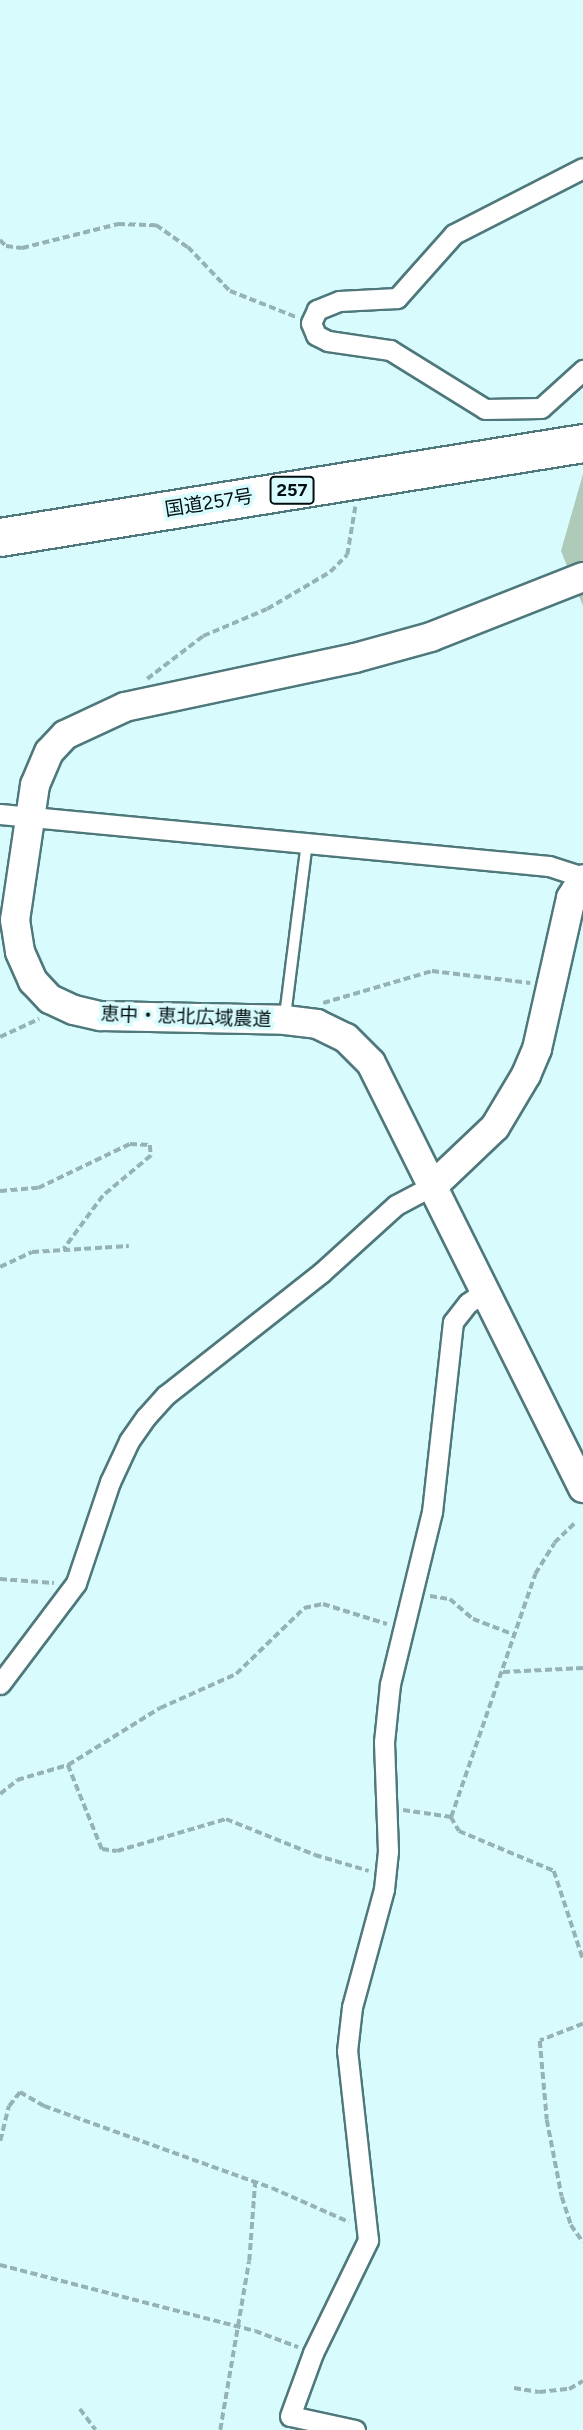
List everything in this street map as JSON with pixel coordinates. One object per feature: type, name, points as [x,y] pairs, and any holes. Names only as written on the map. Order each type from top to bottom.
[{"type":"highway","name":"国道257号","points":[[0,537],[583,443]]},
{"type":"street","points":[[583,167],[454,234],[397,298],[339,301],[317,310],[311,323],[316,335],[328,341],[390,350],[485,408],[541,408],[583,370]]},
{"type":"street","name":"恵中・恵北広域農道","points":[[583,577],[431,637],[355,658],[136,705],[65,735],[49,752],[29,815],[15,920],[20,952],[33,981],[57,1002],[101,1016],[297,1022],[346,1038],[371,1063],[583,1488]]},
{"type":"street","points":[[0,814],[549,866],[583,879],[571,898],[537,1049],[513,1101],[495,1128],[434,1185],[396,1205],[153,1410],[124,1451],[72,1590],[0,1684]]},
{"type":"street","points":[[355,2430],[290,2416],[313,2353],[368,2240],[347,2051],[352,2007],[385,1875],[384,1742],[402,1629],[432,1512],[453,1322],[468,1303],[486,1290]]},
{"type":"lane","points":[[297,1022],[307,842]]},
{"type":"path","points":[[0,240],[6,246],[22,248],[118,224],[156,225],[188,247],[230,290],[311,323]]},
{"type":"path","points":[[136,705],[137,692],[173,655],[203,636],[309,587],[347,555],[355,513],[354,480]]},
{"type":"path","points":[[297,1022],[329,1001],[432,971],[552,986]]},
{"type":"path","points":[[0,1037],[37,1022],[57,1002]]},
{"type":"path","points":[[0,1191],[38,1188],[136,1142],[150,1145],[147,1160],[103,1196],[64,1249]]},
{"type":"path","points":[[0,1267],[17,1256],[64,1249],[129,1246]]},
{"type":"path","points":[[575,1523],[544,1556],[451,1817],[459,1831],[554,1871],[583,1959]]},
{"type":"path","points":[[0,1579],[60,1584],[72,1590]]},
{"type":"path","points":[[411,1590],[450,1598],[473,1619],[515,1635]]},
{"type":"path","points":[[0,1794],[18,1780],[68,1765],[160,1708],[236,1674],[253,1662],[304,1608],[323,1604],[402,1629]]},
{"type":"path","points":[[503,1672],[583,1668]]},
{"type":"path","points":[[68,1765],[102,1849],[117,1851],[226,1819],[315,1855],[385,1875]]},
{"type":"path","points":[[384,1807],[451,1817]]},
{"type":"path","points":[[583,2024],[540,2041],[547,2120],[562,2197],[571,2225],[583,2242]]},
{"type":"path","points":[[0,2141],[9,2106],[20,2092],[85,2122],[255,2182],[367,2231]]},
{"type":"path","points":[[220,2430],[239,2327],[255,2182]]},
{"type":"path","points":[[0,2265],[239,2327],[313,2353]]},
{"type":"path","points":[[513,2388],[538,2392],[569,2389],[583,2381]]},
{"type":"path","points":[[80,2409],[96,2430]]},
{"type":"green space","points":[[583,474],[583,606],[561,551]]}]
